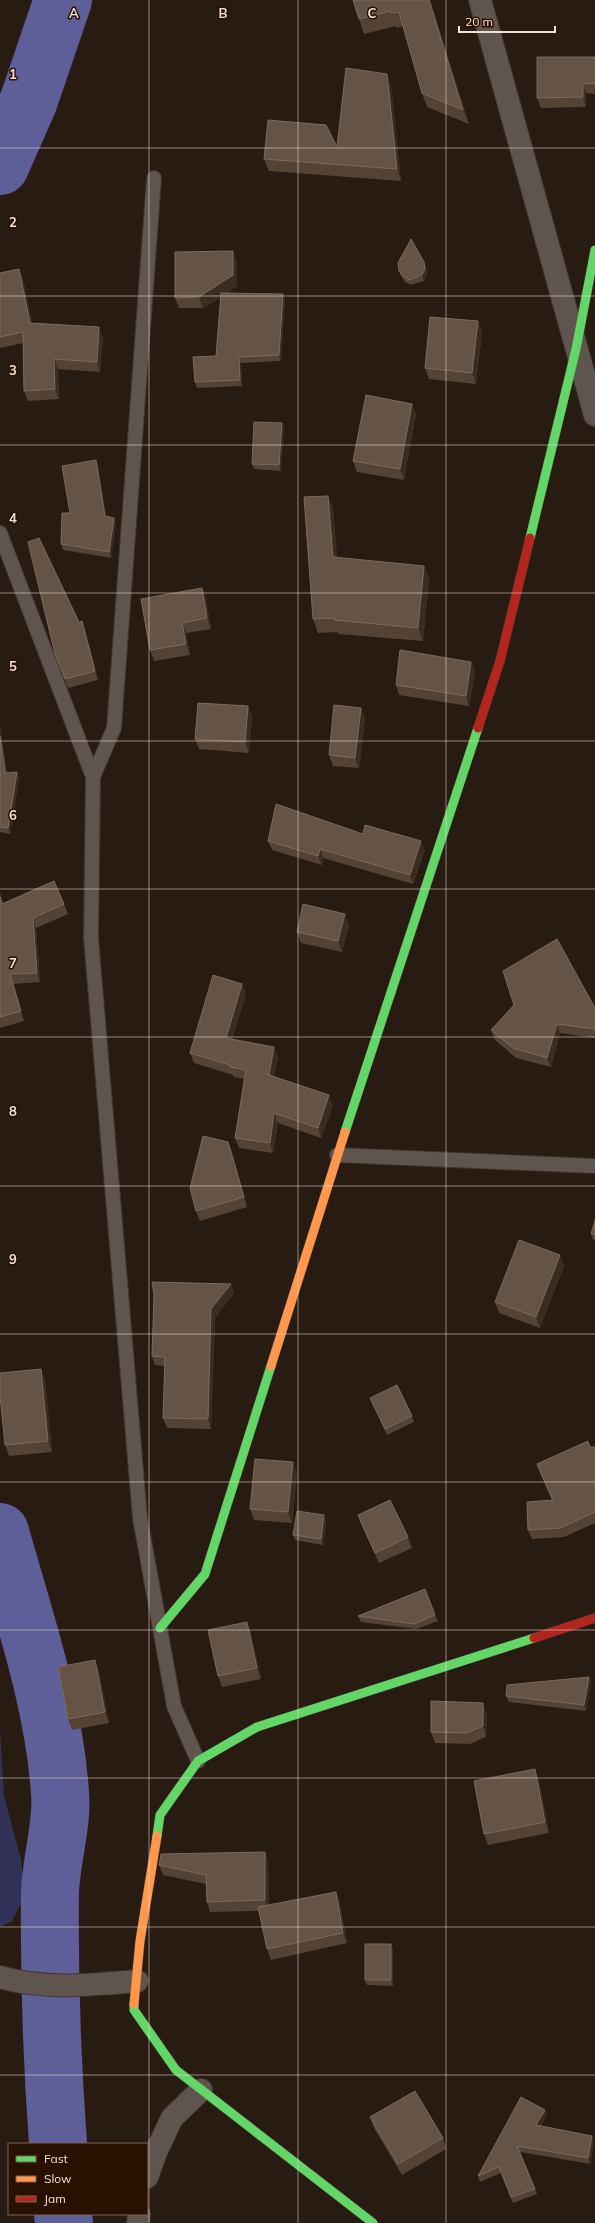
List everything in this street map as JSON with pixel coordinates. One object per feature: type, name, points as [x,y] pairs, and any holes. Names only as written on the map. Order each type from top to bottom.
[{"type":"street","points":[[480,0],[595,416]]},
{"type":"street","points":[[160,1628],[205,1574],[337,1155],[500,661],[576,349],[595,250]]},
{"type":"street","points":[[372,2223],[176,2070],[134,2010],[140,1941],[160,1815],[198,1761],[257,1727],[595,1618]]},
{"type":"street","points":[[0,1977],[48,1984],[82,1986],[137,1980]]},
{"type":"street","points":[[148,2174],[156,2152],[172,2118],[201,2090]]},
{"type":"lane","points":[[92,777],[114,728],[154,178]]},
{"type":"lane","points":[[0,533],[92,777],[90,938],[140,1518],[174,1706],[198,1761]]},
{"type":"lane","points":[[337,1155],[595,1166]]},
{"type":"shaded area","points":[[0,1730],[4,1796],[21,1860],[25,1895],[12,1921],[0,1927]]},
{"type":"building","points":[[353,0],[429,0],[463,110],[422,93],[399,12],[391,13],[391,11],[359,19]]},
{"type":"building","points":[[537,57],[595,57],[595,84],[583,83],[583,97],[537,98]]},
{"type":"building","points":[[346,68],[387,74],[397,169],[264,159],[268,120],[326,125],[337,147]]},
{"type":"building","points":[[411,239],[424,262],[425,269],[422,275],[409,280],[399,271],[398,263]]},
{"type":"building","points":[[233,251],[233,275],[199,297],[175,298],[175,252]]},
{"type":"building","points":[[19,269],[30,323],[99,327],[97,362],[54,359],[55,389],[24,391],[23,332],[0,337],[0,273]]},
{"type":"building","points":[[221,293],[283,294],[279,355],[239,357],[240,380],[195,382],[193,357],[216,356]]},
{"type":"building","points":[[430,317],[478,321],[472,373],[425,368]]},
{"type":"building","points":[[366,395],[412,404],[400,469],[353,461]]},
{"type":"building","points":[[254,422],[282,423],[279,465],[252,464]]},
{"type":"building","points":[[96,460],[105,516],[114,518],[109,552],[61,544],[62,513],[70,513],[62,466]]},
{"type":"building","points":[[328,496],[333,557],[424,566],[418,628],[334,620],[335,618],[313,619],[304,497]]},
{"type":"building","points":[[39,538],[79,622],[82,621],[95,671],[65,679],[55,654],[28,542]]},
{"type":"building","points":[[202,588],[207,618],[182,623],[186,644],[150,650],[141,599]]},
{"type":"building","points":[[400,650],[471,662],[466,696],[396,685]]},
{"type":"building","points":[[198,703],[248,706],[245,742],[195,739]]},
{"type":"building","points":[[334,705],[361,708],[355,758],[329,755]]},
{"type":"building","points":[[0,736],[5,773],[17,772],[8,828],[0,827]]},
{"type":"building","points":[[276,804],[363,834],[365,825],[421,841],[410,875],[320,849],[318,856],[268,841]]},
{"type":"building","points":[[54,881],[64,904],[33,918],[37,973],[10,974],[21,1011],[0,1017],[0,897],[2,904]]},
{"type":"building","points":[[303,904],[345,914],[338,941],[297,932]]},
{"type":"building","points":[[557,939],[595,1008],[595,1029],[557,1024],[547,1058],[513,1048],[491,1030],[514,1005],[503,971]]},
{"type":"building","points":[[213,975],[242,984],[226,1038],[274,1047],[269,1075],[329,1095],[318,1128],[274,1113],[270,1143],[235,1138],[246,1070],[230,1067],[230,1065],[190,1053]]},
{"type":"building","points":[[203,1136],[228,1142],[244,1197],[196,1211],[190,1188]]},
{"type":"building","points":[[595,1220],[595,1235],[591,1234]]},
{"type":"building","points":[[519,1240],[560,1255],[536,1317],[495,1302]]},
{"type":"building","points":[[152,1282],[231,1284],[211,1309],[208,1419],[163,1418],[165,1357],[152,1356],[154,1295]]},
{"type":"building","points":[[41,1369],[48,1441],[5,1445],[0,1395],[0,1373]]},
{"type":"building","points":[[397,1385],[412,1416],[385,1429],[370,1398]]},
{"type":"building","points":[[588,1441],[590,1447],[595,1447],[595,1512],[560,1528],[528,1530],[527,1502],[553,1500],[537,1464]]},
{"type":"building","points":[[255,1459],[293,1462],[288,1512],[250,1509]]},
{"type":"building","points":[[390,1500],[408,1537],[375,1553],[358,1515]]},
{"type":"building","points":[[297,1511],[324,1515],[321,1539],[293,1535]]},
{"type":"building","points":[[425,1589],[435,1615],[414,1624],[358,1616]]},
{"type":"building","points":[[247,1622],[257,1668],[218,1676],[208,1630]]},
{"type":"building","points":[[95,1660],[105,1712],[68,1719],[58,1667]]},
{"type":"building","points":[[589,1677],[584,1705],[506,1696],[507,1685]]},
{"type":"building","points":[[431,1701],[483,1703],[483,1726],[466,1733],[431,1732]]},
{"type":"building","points":[[535,1769],[545,1822],[484,1834],[474,1781]]},
{"type":"building","points":[[265,1852],[265,1900],[207,1902],[206,1875],[159,1865],[161,1854]]},
{"type":"building","points":[[336,1892],[343,1933],[267,1949],[258,1907]]},
{"type":"building","points":[[365,1944],[391,1944],[391,1980],[365,1980]]},
{"type":"building","points":[[415,2091],[443,2138],[398,2164],[370,2117]]},
{"type":"building","points":[[521,2097],[545,2110],[536,2125],[592,2136],[588,2158],[517,2146],[535,2189],[511,2197],[499,2167],[478,2176]]},
{"type":"waterway","points":[[0,166],[29,100],[63,0]]},
{"type":"waterway","points":[[0,1532],[37,1661],[45,1694],[57,1759],[60,1793],[60,1816],[50,1892],[50,1955],[51,2018],[58,2143]]},
{"type":"waterway","points":[[63,2215],[64,2223]]},
{"type":"traffic: fast","points":[[530,538],[576,349],[595,250]]},
{"type":"traffic: fast","points":[[345,1132],[478,728]]},
{"type":"traffic: fast","points":[[160,1628],[205,1574],[271,1366]]},
{"type":"traffic: fast","points":[[157,1836],[160,1815],[198,1761],[257,1727],[534,1638]]},
{"type":"traffic: fast","points":[[134,2004],[134,2010],[176,2070],[373,2223]]},
{"type":"traffic: slow","points":[[271,1366],[345,1132]]},
{"type":"traffic: slow","points":[[134,2004],[140,1941],[157,1836]]},
{"type":"traffic: jam","points":[[478,728],[500,661],[530,538]]},
{"type":"traffic: jam","points":[[534,1638],[595,1618]]}]
